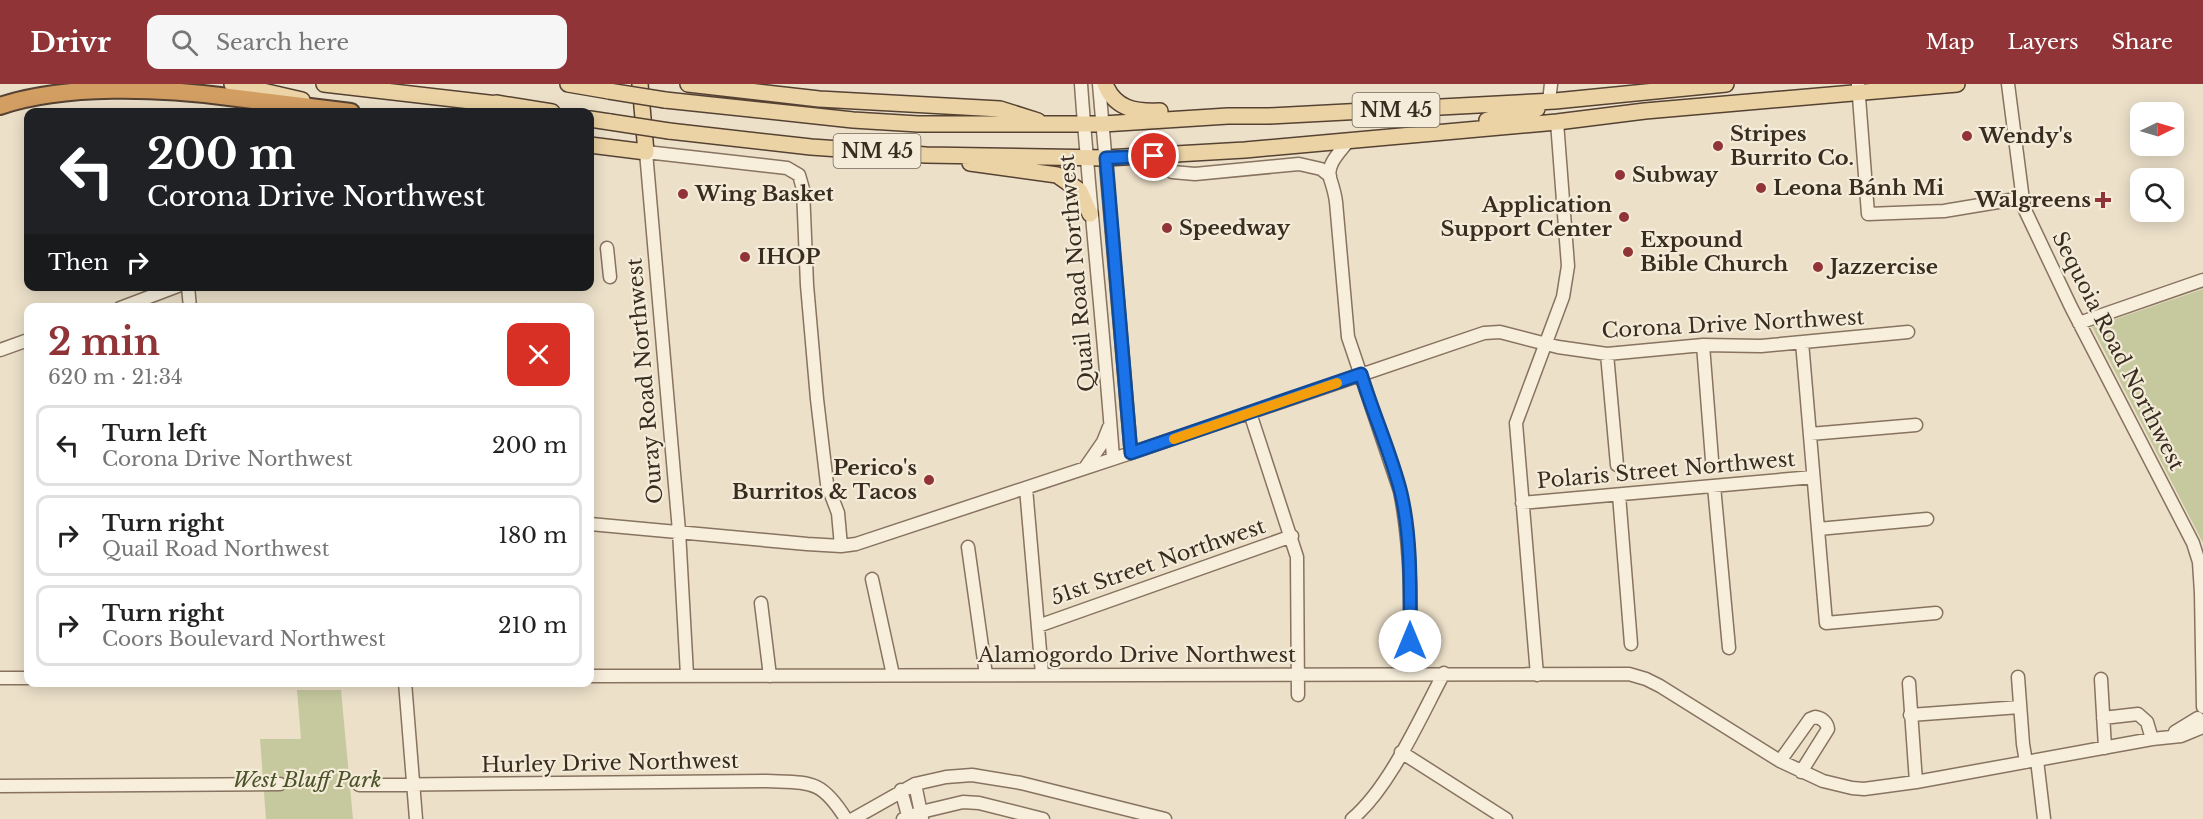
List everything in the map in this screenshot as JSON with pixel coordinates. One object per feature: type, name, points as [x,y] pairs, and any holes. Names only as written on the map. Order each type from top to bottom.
[{"type":"highway","points":[[0,106],[44,91],[79,87],[184,91],[321,108]]},
{"type":"main road","points":[[232,84],[336,108]]},
{"type":"main road","points":[[324,84],[526,108]]},
{"type":"main road","points":[[411,84],[506,105]]},
{"type":"main road","name":"NM 45","points":[[568,84],[665,100],[864,121],[918,124],[1050,125],[1549,101],[1726,84]]},
{"type":"main road","name":"Ouray Road Northwest","points":[[640,84],[646,152]]},
{"type":"main road","points":[[688,84],[819,99],[1000,109],[1050,125]]},
{"type":"main road","points":[[1105,84],[1112,98],[1125,108],[1141,112],[1206,110],[1228,116]]},
{"type":"main road","name":"NM 45","points":[[594,120],[811,147],[926,155],[1086,159],[1154,156],[1557,122],[1858,88],[1957,84]]},
{"type":"main road","points":[[1557,122],[1564,111],[1570,107],[1618,100],[1638,93]]},
{"type":"main road","points":[[1465,130],[1483,121],[1544,107],[1549,101]]},
{"type":"main road","points":[[594,146],[646,152]]},
{"type":"main road","points":[[926,155],[995,168],[1057,175],[1080,191],[1090,214]]},
{"type":"street","name":"Quail Road Northwest","points":[[1081,84],[1090,214],[1113,458]]},
{"type":"street","name":"Quail Road Northwest","points":[[1100,84],[1131,453]]},
{"type":"street","points":[[1549,101],[1551,84]]},
{"type":"street","name":"Sequoia Road Northwest","points":[[2008,84],[2024,208],[2042,250],[2193,543],[2199,562],[2202,717]]},
{"type":"street","points":[[1858,88],[1868,214],[1944,211],[2022,198]]},
{"type":"street","points":[[1537,675],[1516,423],[1563,297],[1568,266],[1557,122]]},
{"type":"street","points":[[1349,140],[1331,165],[1330,176],[1334,187],[1348,337],[1400,491],[1404,512],[1410,584],[1410,673]]},
{"type":"street","points":[[646,152],[787,168],[799,176],[803,189],[807,285],[827,484],[838,513],[841,546]]},
{"type":"street","name":"Ouray Road Northwest","points":[[646,152],[679,531],[687,675]]},
{"type":"street","points":[[1154,156],[1172,172],[1195,174],[1299,164],[1321,169],[1330,176]]},
{"type":"street","points":[[607,248],[610,277]]},
{"type":"street","points":[[2079,323],[2203,280]]},
{"type":"street","points":[[133,303],[165,291]]},
{"type":"street","name":"Corona Drive Northwest","points":[[594,524],[841,546],[873,540],[1484,333],[1500,332],[1558,347],[1607,354],[1703,345],[1761,346],[1908,332]]},
{"type":"street","points":[[0,350],[24,341]]},
{"type":"street","points":[[1802,342],[1826,623],[1936,613]]},
{"type":"street","points":[[1703,345],[1712,460]]},
{"type":"street","points":[[1607,354],[1617,465]]},
{"type":"street","points":[[1106,365],[1122,363]]},
{"type":"street","points":[[1250,413],[1297,557],[1298,695]]},
{"type":"street","points":[[1085,469],[1103,442],[1110,423]]},
{"type":"street","points":[[1810,434],[1916,425]]},
{"type":"street","name":"Polaris Street Northwest","points":[[1522,503],[1813,477]]},
{"type":"street","points":[[1714,486],[1729,648]]},
{"type":"street","points":[[1026,488],[1042,674]]},
{"type":"street","points":[[1619,495],[1631,644]]},
{"type":"street","points":[[1818,529],[1927,519]]},
{"type":"street","name":"51st Street Northwest","points":[[1038,626],[1292,536]]},
{"type":"street","points":[[968,548],[986,675]]},
{"type":"street","points":[[872,579],[893,675]]},
{"type":"street","points":[[761,603],[770,676]]},
{"type":"street","points":[[1352,819],[1374,797],[1444,673]]},
{"type":"street","name":"Alamogordo Drive Northwest","points":[[594,676],[1629,674],[1646,679],[1801,772],[1823,781],[1864,789],[1916,782],[2169,736],[2202,717]]},
{"type":"street","points":[[2018,677],[2020,707],[2044,819]]},
{"type":"street","points":[[0,678],[24,678]]},
{"type":"street","points":[[2101,679],[2105,748]]},
{"type":"street","points":[[1909,683],[1916,782]]},
{"type":"street","points":[[405,687],[416,819]]},
{"type":"street","points":[[1910,715],[2020,707]]},
{"type":"street","points":[[2103,718],[2138,714],[2147,722],[2152,739]]},
{"type":"street","points":[[1780,761],[1810,719],[1820,718],[1827,724],[1828,729],[1801,772]]},
{"type":"street","points":[[1401,752],[1506,819]]},
{"type":"street","points":[[853,819],[915,784],[946,777],[984,775],[1165,819]]},
{"type":"street","name":"Hurley Drive Northwest","points":[[359,785],[768,781],[810,783],[829,795],[846,819]]},
{"type":"street","points":[[0,786],[280,784]]},
{"type":"street","points":[[915,784],[922,815]]},
{"type":"street","points":[[902,790],[907,818],[963,802],[971,802],[1042,819]]},
{"type":"green space","points":[[2203,289],[2203,543],[2092,327]]},
{"type":"green space","name":"West Bluff Park","points":[[297,690],[341,690],[353,819],[266,819],[260,739],[301,739]]},
{"type":"slow traffic","points":[[1174,439],[1337,383]]},
{"type":"place","name":"Wendy's","points":[[1967,136]]},
{"type":"place","name":"Stripes Burrito Co.","points":[[1718,146]]},
{"type":"place","name":"Subway","points":[[1620,175]]},
{"type":"place","name":"Leona Bánh Mi","points":[[1761,188]]},
{"type":"place","name":"Wing Basket","points":[[683,194]]},
{"type":"place","name":"Walgreens","points":[[2103,200]]},
{"type":"place","name":"Application Support Center","points":[[1624,217]]},
{"type":"place","name":"Speedway","points":[[1167,228]]},
{"type":"place","name":"Expound Bible Church","points":[[1628,252]]},
{"type":"place","name":"IHOP","points":[[745,257]]},
{"type":"place","name":"Jazzercise","points":[[1818,267]]},
{"type":"place","name":"Perico's Burritos & Tacos","points":[[929,480]]},
{"type":"route","points":[[1154,156],[1106,158],[1131,453],[1361,374],[1400,491],[1404,512],[1410,584],[1410,641]]}]
